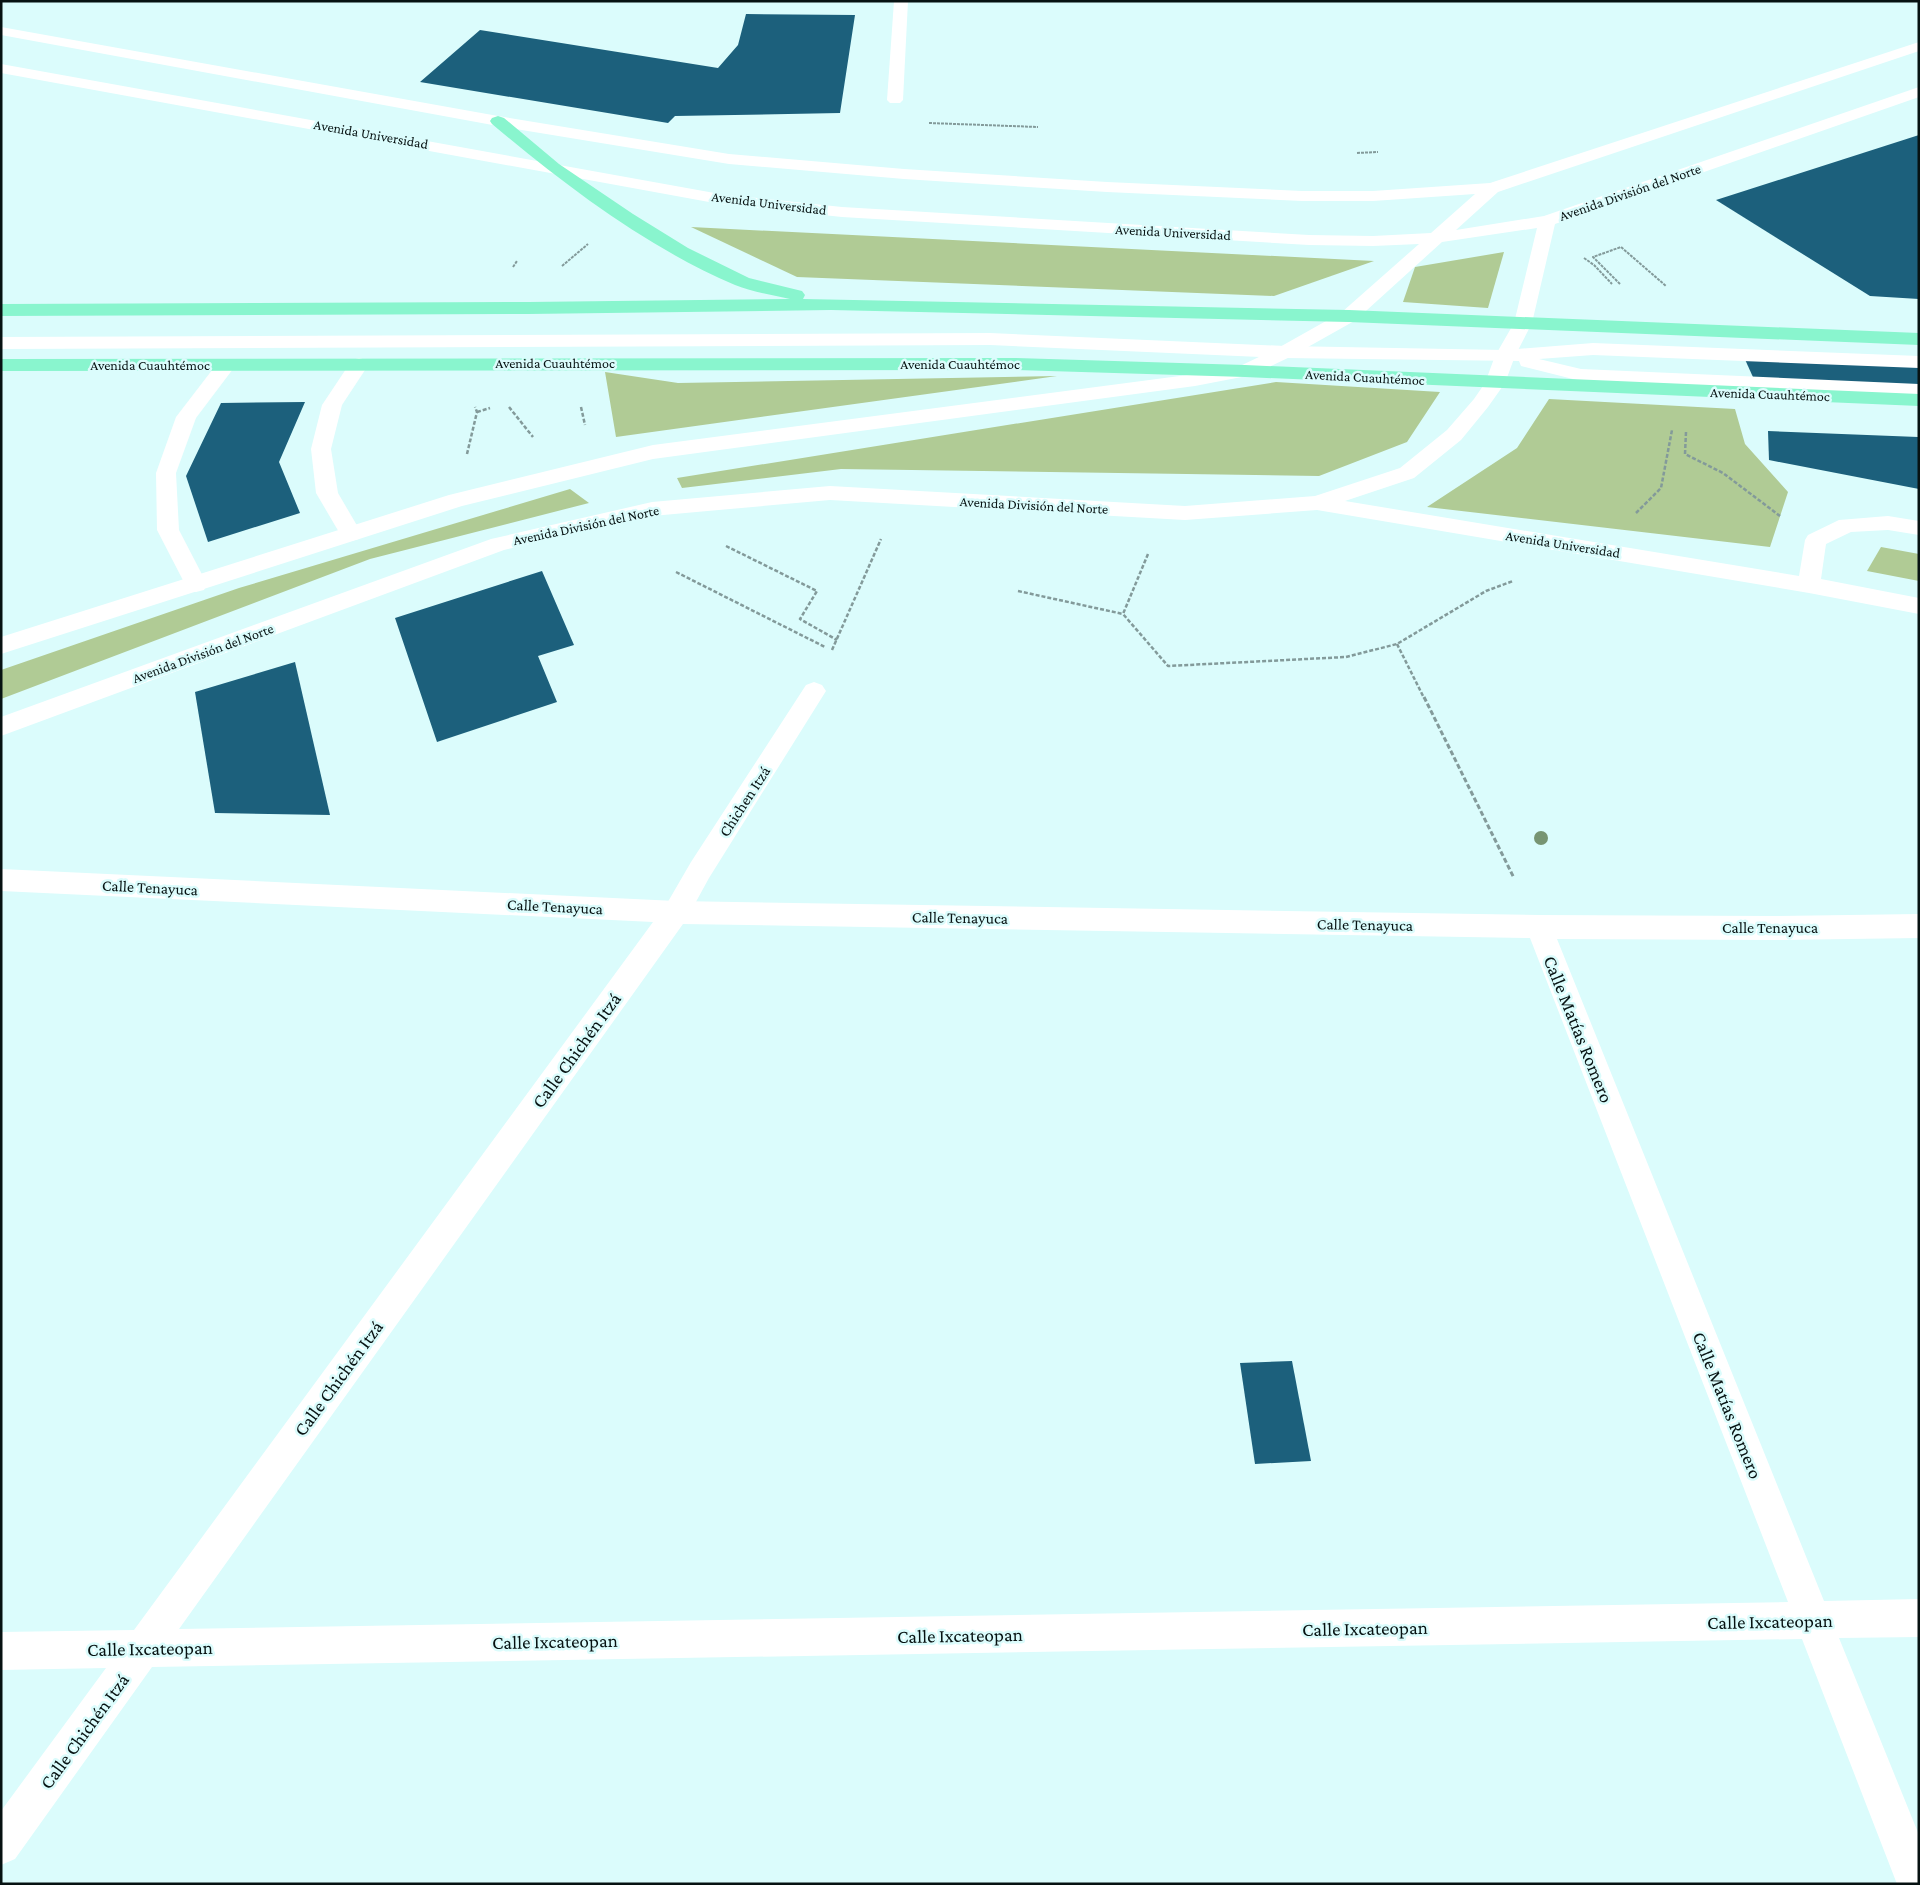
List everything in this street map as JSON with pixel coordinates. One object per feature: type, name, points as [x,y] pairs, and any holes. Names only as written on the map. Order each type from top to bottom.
[{"type":"main road","points":[[894,100],[901,1]]},
{"type":"main road","points":[[1,31],[498,121],[729,159],[904,174],[1107,187],[1302,196],[1372,196],[1492,188],[1919,46]]},
{"type":"main road","name":"Avenida Universidad","points":[[1,68],[553,167],[720,199],[842,212],[1309,240],[1435,238],[1547,221]]},
{"type":"main road","name":"Avenida División del Norte","points":[[1,727],[498,544],[652,508],[830,493],[1185,513],[1317,503],[1407,473],[1454,435],[1481,404],[1495,382],[1505,356],[1522,323],[1547,221],[1919,92]]},
{"type":"main road","points":[[498,121],[553,167],[627,218],[682,252],[743,282],[831,304]]},
{"type":"main road","points":[[1,646],[457,500],[653,452],[1195,380],[1245,371],[1285,352],[1349,316],[1492,188]]},
{"type":"main road","points":[[1,310],[528,308],[831,304],[1349,316],[1919,339]]},
{"type":"main road","points":[[1,343],[990,339],[1285,352],[1505,356],[1593,349],[1919,362]]},
{"type":"main road","points":[[1505,356],[1581,376],[1919,390]]},
{"type":"main road","points":[[351,534],[327,493],[321,449],[332,405],[359,364]]},
{"type":"main road","name":"Avenida Cuauhtémoc","points":[[1,365],[1014,364],[1245,371],[1919,400]]},
{"type":"main road","points":[[196,584],[168,530],[166,473],[186,417],[226,365]]},
{"type":"main road","name":"Avenida Universidad","points":[[1317,503],[1809,585],[1919,606]]},
{"type":"main road","points":[[1809,585],[1816,540],[1847,525],[1888,523],[1919,528]]},
{"type":"main road","name":"Chichen Itzá","points":[[676,912],[700,870],[814,692]]},
{"type":"main road","name":"Calle Tenayuca","points":[[1,880],[676,912],[1539,927],[1771,928],[1919,926]]},
{"type":"main road","name":"Calle Chichén Itzá","points":[[1,1845],[676,912]]},
{"type":"main road","name":"Calle Matías Romero","points":[[1539,927],[1918,1884]]},
{"type":"main road","name":"Calle Ixcateopan","points":[[1,1650],[1919,1618]]},
{"type":"path","points":[[922,122],[1038,127]]},
{"type":"path","points":[[559,269],[593,239]]},
{"type":"path","points":[[1612,285],[1620,284],[1593,257],[1621,247],[1666,286]]},
{"type":"path","points":[[506,403],[533,438]]},
{"type":"path","points":[[477,412],[492,408]]},
{"type":"path","points":[[1686,428],[1685,454],[1723,474],[1777,514]]},
{"type":"path","points":[[676,572],[832,651],[899,497]]},
{"type":"path","points":[[1123,614],[1165,512]]},
{"type":"path","points":[[1018,590],[1123,614],[1168,666],[1346,657],[1397,644],[1486,591]]},
{"type":"path","points":[[817,591],[800,619],[837,640]]},
{"type":"path","points":[[1397,644],[1539,927]]},
{"type":"green space","points":[[691,227],[1374,261],[1274,296],[797,277]]},
{"type":"green space","points":[[1504,252],[1488,308],[1403,302],[1415,267]]},
{"type":"green space","points":[[605,372],[678,383],[1057,376],[616,437]]},
{"type":"green space","points":[[1276,382],[1440,392],[1407,442],[1319,476],[841,469],[682,488],[677,478]]},
{"type":"green space","points":[[1549,399],[1735,409],[1745,444],[1788,492],[1770,547],[1427,507],[1517,448]]},
{"type":"green space","points":[[570,489],[589,503],[370,559],[1,699],[1,670],[239,588]]},
{"type":"green space","points":[[1881,547],[1919,554],[1919,581],[1867,571]]},
{"type":"building","points":[[746,14],[855,15],[840,113],[675,116],[668,123],[420,82],[480,30],[718,68],[738,45]]},
{"type":"building","points":[[1919,135],[1919,299],[1870,296],[1716,200]]},
{"type":"building","points":[[1743,355],[1919,362],[1919,392],[1757,386]]},
{"type":"building","points":[[305,402],[279,462],[300,513],[208,542],[186,476],[221,403]]},
{"type":"building","points":[[1768,431],[1918,437],[1919,489],[1769,460]]},
{"type":"building","points":[[542,571],[574,645],[538,656],[557,702],[437,742],[395,618]]},
{"type":"building","points":[[295,662],[330,815],[215,813],[195,692]]},
{"type":"building","points":[[1292,1361],[1311,1461],[1255,1464],[1240,1363]]}]
